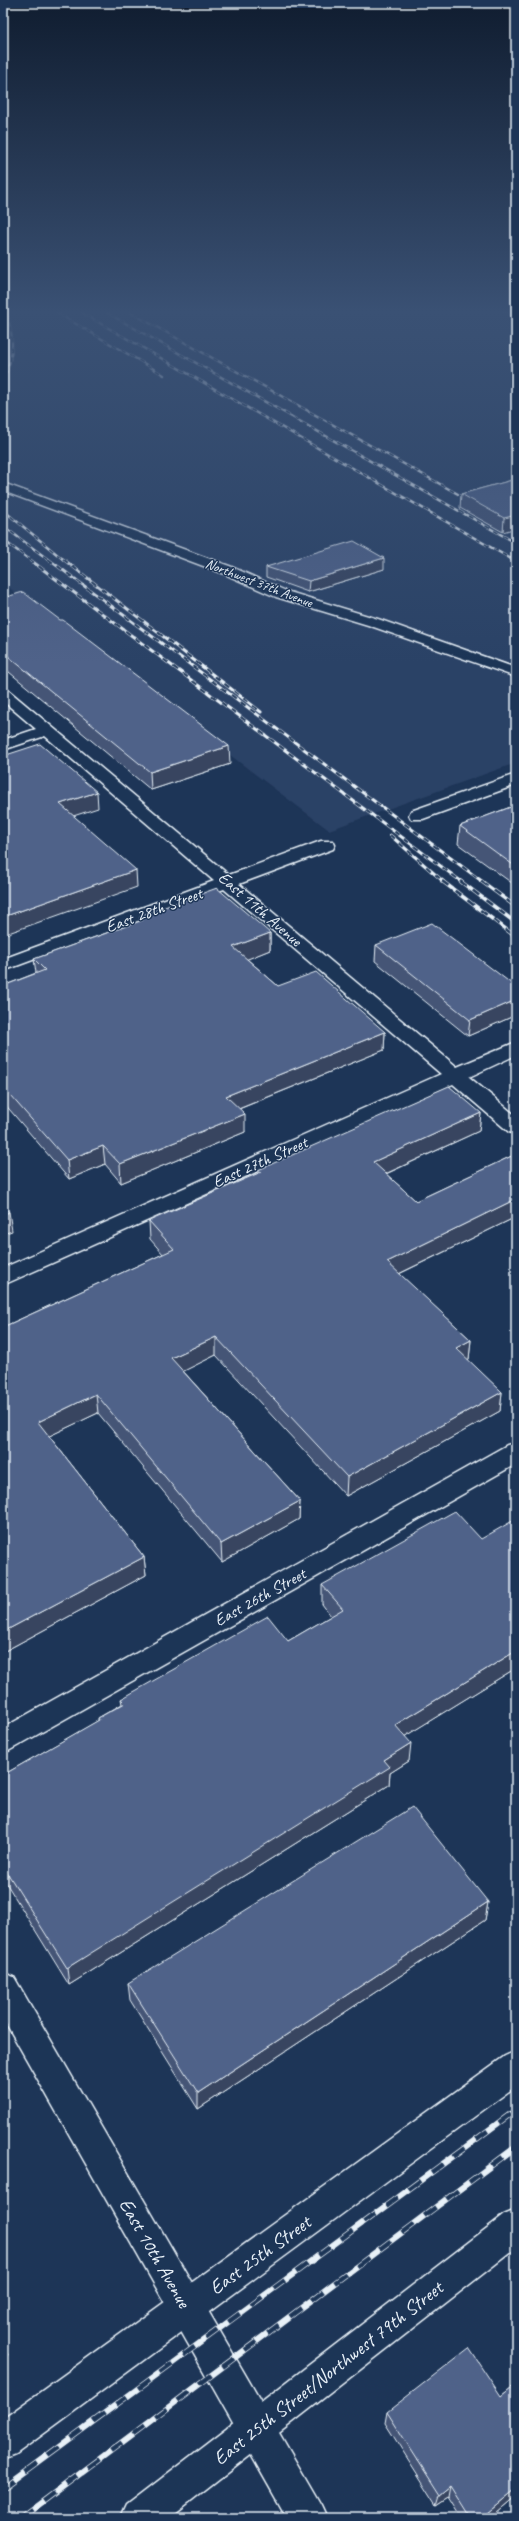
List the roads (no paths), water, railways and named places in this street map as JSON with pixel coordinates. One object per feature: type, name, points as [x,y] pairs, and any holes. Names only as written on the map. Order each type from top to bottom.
[{"type":"street","name":"Northwest 37th Avenue","points":[[3,487],[227,570],[281,594],[373,622],[516,673]]},
{"type":"street","name":"East 11th Avenue","points":[[3,693],[229,882],[454,1076],[516,1127]]},
{"type":"street","points":[[3,744],[48,730]]},
{"type":"street","points":[[417,815],[516,779]]},
{"type":"street","name":"East 28th Street","points":[[3,965],[327,845]]},
{"type":"street","name":"East 27th Street","points":[[3,1276],[516,1048]]},
{"type":"street","name":"East 26th Street","points":[[3,1742],[516,1452]]},
{"type":"street","name":"East 10th Avenue","points":[[3,1988],[308,2518]]},
{"type":"street","name":"East 25th Street","points":[[3,2441],[516,2067]]},
{"type":"street","name":"East 25th Street/Northwest 79th Street","points":[[140,2518],[516,2227]]},
{"type":"railway","points":[[282,428],[513,560]]},
{"type":"railway","points":[[311,428],[516,543]]},
{"type":"railway","points":[[338,428],[458,494]]},
{"type":"railway","points":[[3,510],[64,560]]},
{"type":"railway","points":[[3,526],[49,560]]},
{"type":"railway","points":[[3,540],[30,560]]},
{"type":"railway","points":[[29,559],[462,882]]},
{"type":"railway","points":[[48,559],[483,882]]},
{"type":"railway","points":[[63,559],[261,712]]},
{"type":"railway","points":[[511,559],[516,562]]},
{"type":"railway","points":[[390,835],[444,882]]},
{"type":"railway","points":[[442,881],[516,937]]},
{"type":"railway","points":[[460,881],[516,923]]},
{"type":"railway","points":[[481,881],[516,907]]},
{"type":"railway","points":[[3,2488],[516,2110]]},
{"type":"railway","points":[[21,2518],[516,2147]]}]
